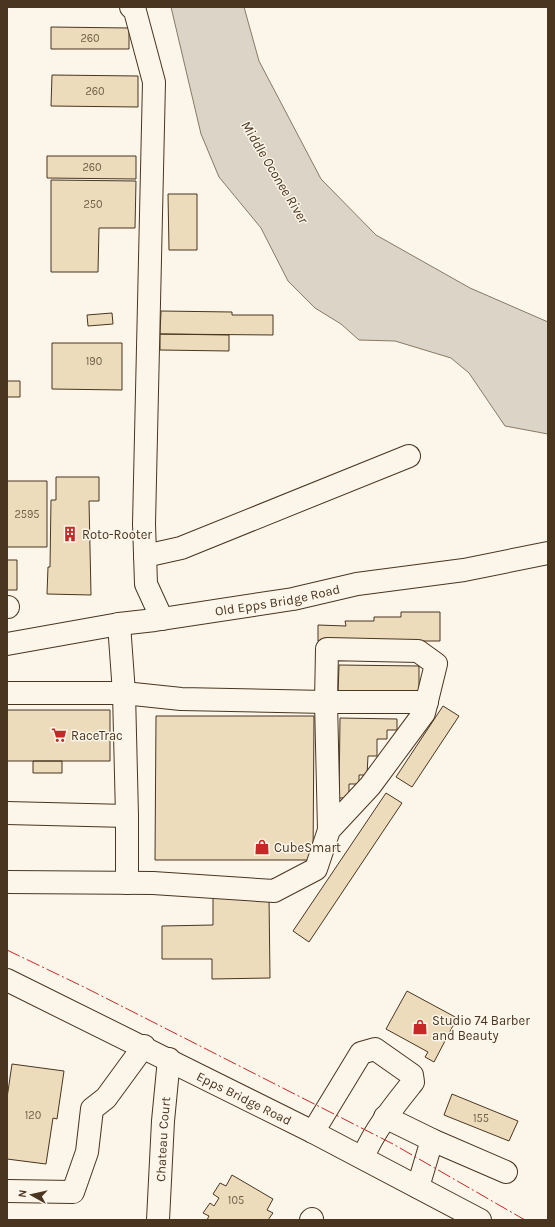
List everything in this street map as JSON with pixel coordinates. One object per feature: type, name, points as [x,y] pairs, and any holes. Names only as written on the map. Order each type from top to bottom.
[{"type":"street","points":[[131,7],[135,11],[154,82],[146,394],[145,556],[146,584],[162,619]]},
{"type":"street","points":[[145,556],[180,548],[409,456]]},
{"type":"street","name":"Old Epps Bridge Road","points":[[7,644],[119,624],[293,599],[357,584],[464,570],[548,553]]},
{"type":"street","points":[[119,624],[124,693],[127,883]]},
{"type":"street","points":[[7,882],[153,883],[274,891],[316,869],[330,830],[326,702],[327,650],[418,650],[436,664],[424,713],[370,786],[330,830]]},
{"type":"street","points":[[7,693],[124,693],[181,699],[326,702],[427,702]]},
{"type":"street","points":[[7,813],[127,816]]},
{"type":"street","name":"Epps Bridge Road","points":[[7,980],[144,1046],[314,1132],[480,1220]]},
{"type":"street","points":[[7,1191],[73,1192],[87,1152],[92,1109],[106,1098],[144,1046]]},
{"type":"street","points":[[314,1132],[360,1053],[375,1049],[412,1075],[413,1082],[385,1117],[370,1140],[363,1158]]},
{"type":"street","name":"Chateau Court","points":[[158,1220],[163,1121],[169,1059]]},
{"type":"street","points":[[385,1117],[432,1140],[506,1172]]},
{"type":"street","points":[[418,1187],[432,1140]]},
{"type":"water","name":"Middle Oconee River","points":[[171,7],[244,7],[259,61],[321,179],[376,235],[470,288],[548,322],[548,434],[505,426],[469,373],[451,358],[395,341],[359,340],[341,324],[315,308],[288,281],[261,228],[219,177],[201,134]]},
{"type":"building","points":[[51,27],[129,28],[129,49],[51,49]]},
{"type":"building","points":[[52,75],[138,76],[138,107],[51,106]]},
{"type":"building","points":[[47,156],[136,156],[136,179],[47,178]]},
{"type":"building","points":[[51,180],[136,181],[135,228],[99,228],[98,272],[51,272]]},
{"type":"building","points":[[168,194],[197,194],[197,250],[169,250]]},
{"type":"building","points":[[161,311],[232,312],[232,315],[273,315],[273,335],[160,334]]},
{"type":"building","points":[[112,313],[113,324],[88,326],[87,315]]},
{"type":"building","points":[[160,334],[229,335],[229,351],[160,350]]},
{"type":"building","points":[[52,343],[122,343],[122,390],[52,389]]},
{"type":"building","points":[[7,381],[20,381],[20,397],[7,397]]},
{"type":"building","name":"Roto-Rooter","points":[[56,477],[99,477],[99,501],[89,501],[91,595],[47,594],[48,567],[50,567],[51,500],[56,500]]},
{"type":"building","points":[[7,481],[47,481],[47,547],[7,547]]},
{"type":"building","points":[[7,560],[17,560],[17,590],[7,590]]},
{"type":"building","points":[[401,612],[440,612],[440,641],[318,641],[318,625],[346,626],[345,621],[374,621],[374,617],[401,617]]},
{"type":"building","points":[[339,665],[419,666],[419,695],[338,694]]},
{"type":"building","points":[[443,706],[459,716],[412,787],[396,777]]},
{"type":"building","name":"RaceTrac","points":[[7,710],[110,710],[110,761],[7,761]]},
{"type":"building","points":[[156,716],[314,716],[313,860],[155,860]]},
{"type":"building","points":[[340,718],[397,719],[397,730],[387,730],[387,739],[377,739],[377,756],[368,756],[367,775],[359,775],[359,784],[349,784],[349,798],[339,798]]},
{"type":"building","points":[[33,761],[62,761],[62,773],[33,773]]},
{"type":"building","points":[[386,793],[402,803],[309,942],[293,931]]},
{"type":"building","points":[[213,897],[269,897],[270,978],[212,979],[212,959],[162,959],[162,926],[213,925]]},
{"type":"building","name":"Studio 74 Barber and Beauty","points":[[407,991],[457,1018],[434,1062],[425,1057],[428,1052],[386,1029]]},
{"type":"building","points":[[12,1064],[64,1071],[57,1119],[53,1118],[46,1164],[7,1159],[7,1098]]},
{"type":"building","points":[[452,1094],[518,1121],[509,1141],[444,1115]]},
{"type":"building","points":[[232,1175],[273,1199],[267,1210],[273,1213],[268,1220],[207,1220],[209,1216],[203,1213],[210,1203],[214,1206],[219,1198],[213,1194],[220,1183],[226,1186]]},
{"type":"power","points":[[7,950],[84,987],[393,1144],[525,1220]]},
{"type":"place","name":"Roto-Rooter","points":[[70,534]]},
{"type":"place","name":"RaceTrac","points":[[59,735]]},
{"type":"place","name":"CubeSmart","points":[[262,847]]},
{"type":"place","name":"Studio 74 Barber and Beauty","points":[[420,1027]]}]
